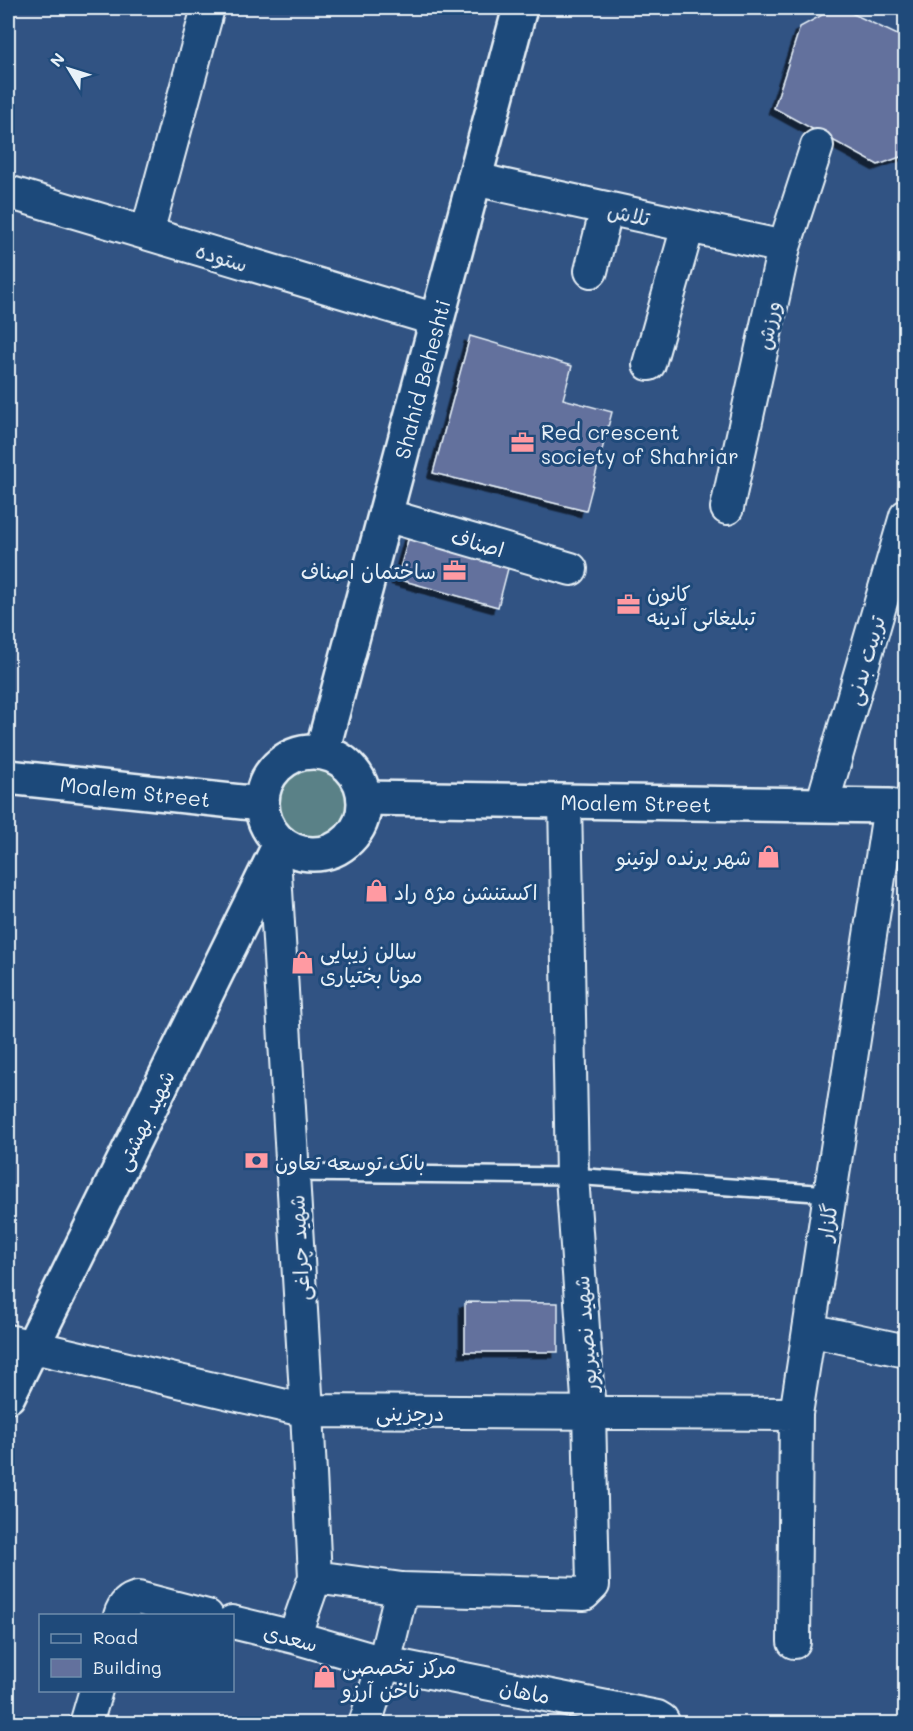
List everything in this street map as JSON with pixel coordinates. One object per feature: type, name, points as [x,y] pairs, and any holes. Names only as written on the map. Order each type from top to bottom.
[{"type":"street","points":[[147,233],[208,8]]},
{"type":"street","name":"Shahid Beheshti","points":[[322,752],[520,8]]},
{"type":"street","name":"ورزش","points":[[727,508],[784,247],[817,146]]},
{"type":"street","name":"تلاش","points":[[474,179],[784,247]]},
{"type":"street","name":"ستوده","points":[[8,192],[437,320]]},
{"type":"street","points":[[591,271],[606,208]]},
{"type":"street","points":[[649,364],[688,226]]},
{"type":"street","name":"اصناف","points":[[385,515],[572,569]]},
{"type":"street","name":"تربیت بدنی","points":[[822,805],[906,516]]},
{"type":"street","points":[[306,752],[322,752],[337,758],[351,768],[360,782],[364,798],[363,816],[356,832],[345,844],[329,852],[312,855],[277,850],[263,819],[261,804],[266,782],[279,764],[292,756],[306,752]]},
{"type":"street","name":"Moalem Street","points":[[8,777],[261,804]]},
{"type":"street","name":"Moalem Street","points":[[364,798],[898,808]]},
{"type":"street","name":"شهید نصیرپور","points":[[315,1577],[402,1589],[584,1594],[593,1586],[589,1412],[572,1176],[566,801]]},
{"type":"street","name":"گلزار","points":[[794,1642],[796,1414],[830,1194],[898,808]]},
{"type":"street","name":"شهید چراغی","points":[[277,850],[315,1577],[294,1637]]},
{"type":"street","name":"شهید بهشتی","points":[[8,1396],[20,1344],[277,850]]},
{"type":"street","points":[[809,1330],[906,1351]]},
{"type":"street","name":"درجزینی","points":[[20,1344],[308,1411],[796,1414]]},
{"type":"street","points":[[365,1724],[384,1663],[402,1589]]},
{"type":"street","points":[[121,1613],[130,1600],[138,1598],[199,1614]]},
{"type":"street","name":"سعدی","points":[[234,1622],[384,1663]]},
{"type":"street","name":"ماهان","points":[[384,1663],[657,1717],[664,1724]]},
{"type":"street","points":[[86,1724],[95,1692]]},
{"type":"lane","points":[[293,1173],[572,1176],[830,1194]]},
{"type":"green space","points":[[311,764],[325,767],[337,775],[345,787],[348,801],[345,815],[337,827],[325,835],[311,838],[297,835],[285,827],[277,815],[274,801],[277,787],[285,775],[297,767]]},
{"type":"building","points":[[835,8],[841,8],[906,39],[906,155],[878,165],[774,108],[800,27]]},
{"type":"building","name":"Red crescent society of Shahriar","points":[[470,336],[572,366],[563,399],[612,412],[586,511],[433,473]]},
{"type":"building","name":"ساختمان اصناف","points":[[410,533],[510,561],[498,607],[397,579]]},
{"type":"building","points":[[465,1302],[558,1303],[558,1352],[465,1352]]},
{"type":"place","name":"Red crescent society of Shahriar","points":[[523,443]]},
{"type":"place","name":"ساختمان اصناف","points":[[454,570]]},
{"type":"place","name":"کانون تبلیغاتی آدینه","points":[[629,604]]},
{"type":"place","name":"شهر پرنده لوتینو","points":[[769,856]]},
{"type":"place","name":"اکستنشن مژه راد","points":[[376,891]]},
{"type":"place","name":"سالن زیبایی مونا بختیاری","points":[[302,962]]},
{"type":"place","name":"بانک توسعه تعاون","points":[[257,1161]]},
{"type":"place","name":"مرکز تخصصی ناخن آرزو","points":[[324,1677]]}]
